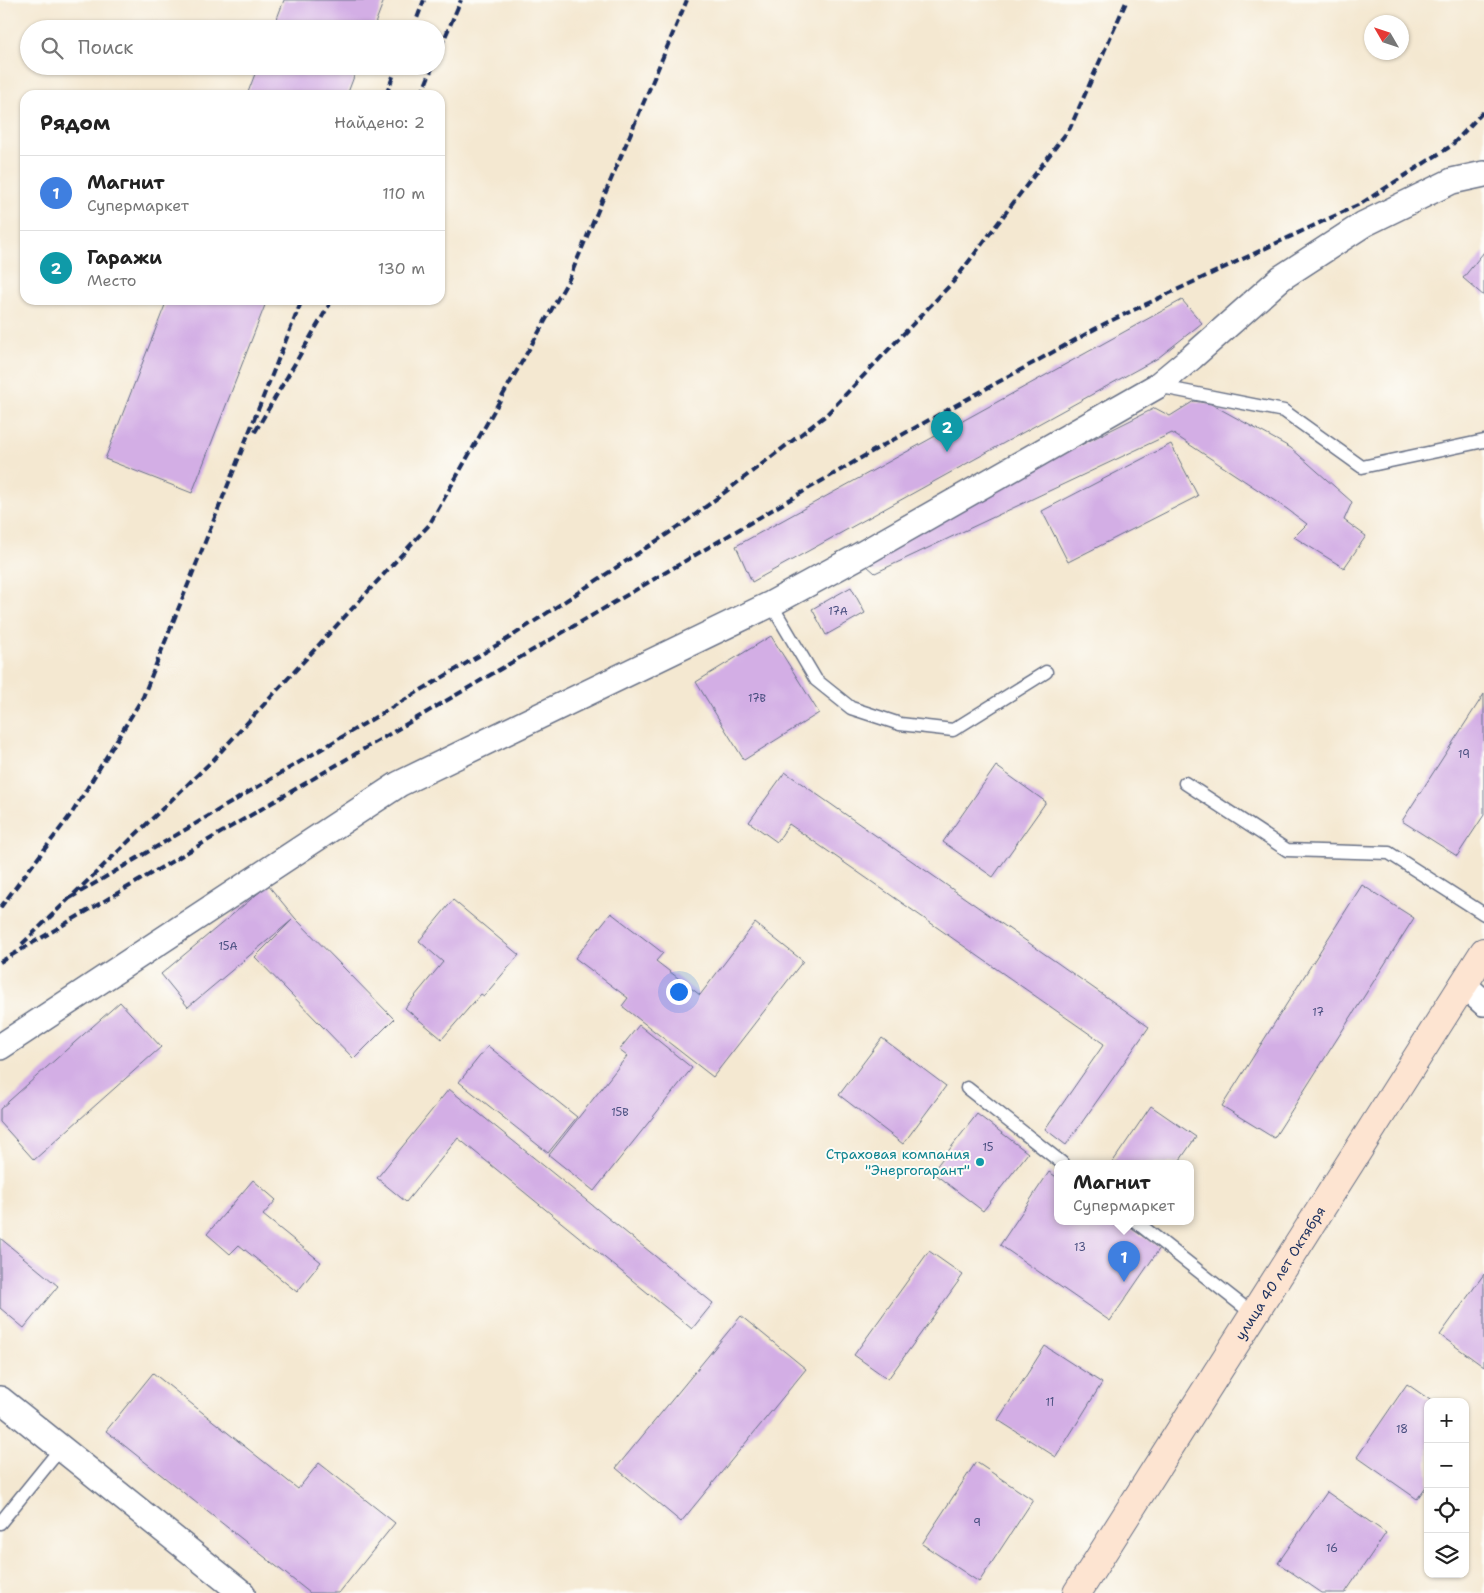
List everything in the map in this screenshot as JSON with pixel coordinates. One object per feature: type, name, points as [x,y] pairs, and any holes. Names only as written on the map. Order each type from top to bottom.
[{"type":"main road","name":"улица 40 лет Октября","points":[[1076,1593],[1484,952]]},
{"type":"street","points":[[0,1047],[399,784],[771,604],[857,557],[1157,386],[1281,278],[1364,224],[1452,181],[1484,174]]},
{"type":"street","points":[[1463,984],[1484,1003]]},
{"type":"street","points":[[0,1399],[242,1593]]},
{"type":"lane","points":[[1157,386],[1284,411],[1362,467],[1484,441]]},
{"type":"lane","points":[[771,604],[816,680],[851,708],[900,724],[953,730],[1046,672]]},
{"type":"lane","points":[[1185,783],[1287,850],[1389,853],[1484,914]]},
{"type":"lane","points":[[967,1088],[1058,1160]]},
{"type":"lane","points":[[1140,1225],[1253,1314]]},
{"type":"lane","points":[[0,1523],[61,1448]]},
{"type":"building","points":[[284,0],[384,0],[376,20],[276,20]]},
{"type":"building","points":[[255,75],[355,75],[349,90],[249,90]]},
{"type":"building","points":[[1484,252],[1484,296],[1463,278]]},
{"type":"building","points":[[1182,300],[1202,323],[1158,358],[752,582],[736,546]]},
{"type":"building","points":[[165,305],[265,305],[192,493],[105,459]]},
{"type":"building","points":[[1194,401],[1211,404],[1291,448],[1352,502],[1344,520],[1366,536],[1344,568],[1294,537],[1307,524],[1172,433],[875,573],[857,557],[1155,408],[1170,416]]},
{"type":"building","points":[[1171,444],[1198,496],[1068,562],[1042,511]]},
{"type":"building","points":[[851,587],[865,613],[826,635],[812,609]]},
{"type":"building","points":[[771,636],[819,713],[744,760],[696,682]]},
{"type":"building","points":[[1484,694],[1484,815],[1457,856],[1402,821]]},
{"type":"building","points":[[996,766],[1046,802],[993,877],[943,842]]},
{"type":"building","points":[[785,772],[1149,1027],[1066,1145],[1045,1129],[1104,1044],[789,824],[777,842],[749,822]]},
{"type":"building","points":[[268,885],[295,918],[394,1019],[354,1059],[255,957],[292,920],[188,1007],[161,974]]},
{"type":"building","points":[[1362,885],[1414,918],[1274,1138],[1222,1106]]},
{"type":"building","points":[[453,900],[519,955],[484,996],[481,994],[442,1039],[405,1008],[443,962],[419,941]]},
{"type":"building","points":[[611,913],[663,953],[656,961],[700,995],[755,923],[803,961],[713,1077],[622,1006],[628,998],[575,958]]},
{"type":"building","points":[[120,1002],[161,1047],[34,1160],[0,1122],[0,1109]]},
{"type":"building","points":[[639,1025],[692,1068],[594,1191],[549,1155],[627,1056],[619,1050]]},
{"type":"building","points":[[882,1038],[946,1086],[903,1144],[839,1095]]},
{"type":"building","points":[[488,1046],[577,1117],[548,1153],[459,1082]]},
{"type":"building","points":[[449,1089],[713,1303],[692,1329],[458,1138],[406,1202],[377,1178]]},
{"type":"building","points":[[1151,1106],[1196,1137],[1180,1160],[1114,1160]]},
{"type":"building","name":"Страховая компания \"Энергогарант\"","points":[[977,1114],[1028,1153],[983,1211],[932,1172]]},
{"type":"building","points":[[1049,1172],[1054,1175],[1054,1225],[1126,1225],[1160,1248],[1110,1321],[1000,1245]]},
{"type":"building","points":[[253,1180],[276,1200],[263,1215],[321,1262],[297,1292],[239,1245],[230,1254],[207,1234]]},
{"type":"building","points":[[0,1238],[58,1286],[24,1328],[0,1308]]},
{"type":"building","points":[[929,1251],[963,1275],[888,1379],[854,1355]]},
{"type":"building","points":[[1484,1274],[1484,1367],[1440,1335]]},
{"type":"building","points":[[741,1316],[806,1369],[681,1522],[616,1468]]},
{"type":"building","points":[[1045,1346],[1102,1383],[1056,1457],[998,1420]]},
{"type":"building","points":[[153,1373],[298,1489],[319,1463],[395,1523],[339,1593],[310,1593],[106,1431]]},
{"type":"building","points":[[1407,1384],[1427,1398],[1424,1398],[1424,1489],[1417,1499],[1357,1457]]},
{"type":"building","points":[[976,1462],[1033,1500],[979,1582],[922,1544]]},
{"type":"building","points":[[1327,1492],[1386,1533],[1345,1593],[1322,1593],[1278,1563]]},
{"type":"railway","points":[[416,20],[424,0]]},
{"type":"railway","points":[[445,37],[461,0]]},
{"type":"railway","points":[[22,944],[213,760],[429,525],[569,279],[687,0]]},
{"type":"railway","points":[[70,898],[509,638],[687,521],[825,416],[954,281],[1070,128],[1127,0]]},
{"type":"railway","points":[[388,90],[394,75]]},
{"type":"railway","points":[[423,90],[429,75]]},
{"type":"railway","points":[[0,962],[878,448],[1106,323],[1362,203],[1451,146],[1484,111]]},
{"type":"railway","points":[[0,908],[72,813],[143,697],[300,305]]},
{"type":"railway","points":[[255,432],[329,305]]},
{"type":"place","name":"Гаражи","points":[[947,452]]},
{"type":"place","name":"Страховая компания \"Энергогарант\"","points":[[980,1162]]},
{"type":"place","name":"Магнит","points":[[1124,1282]]}]
